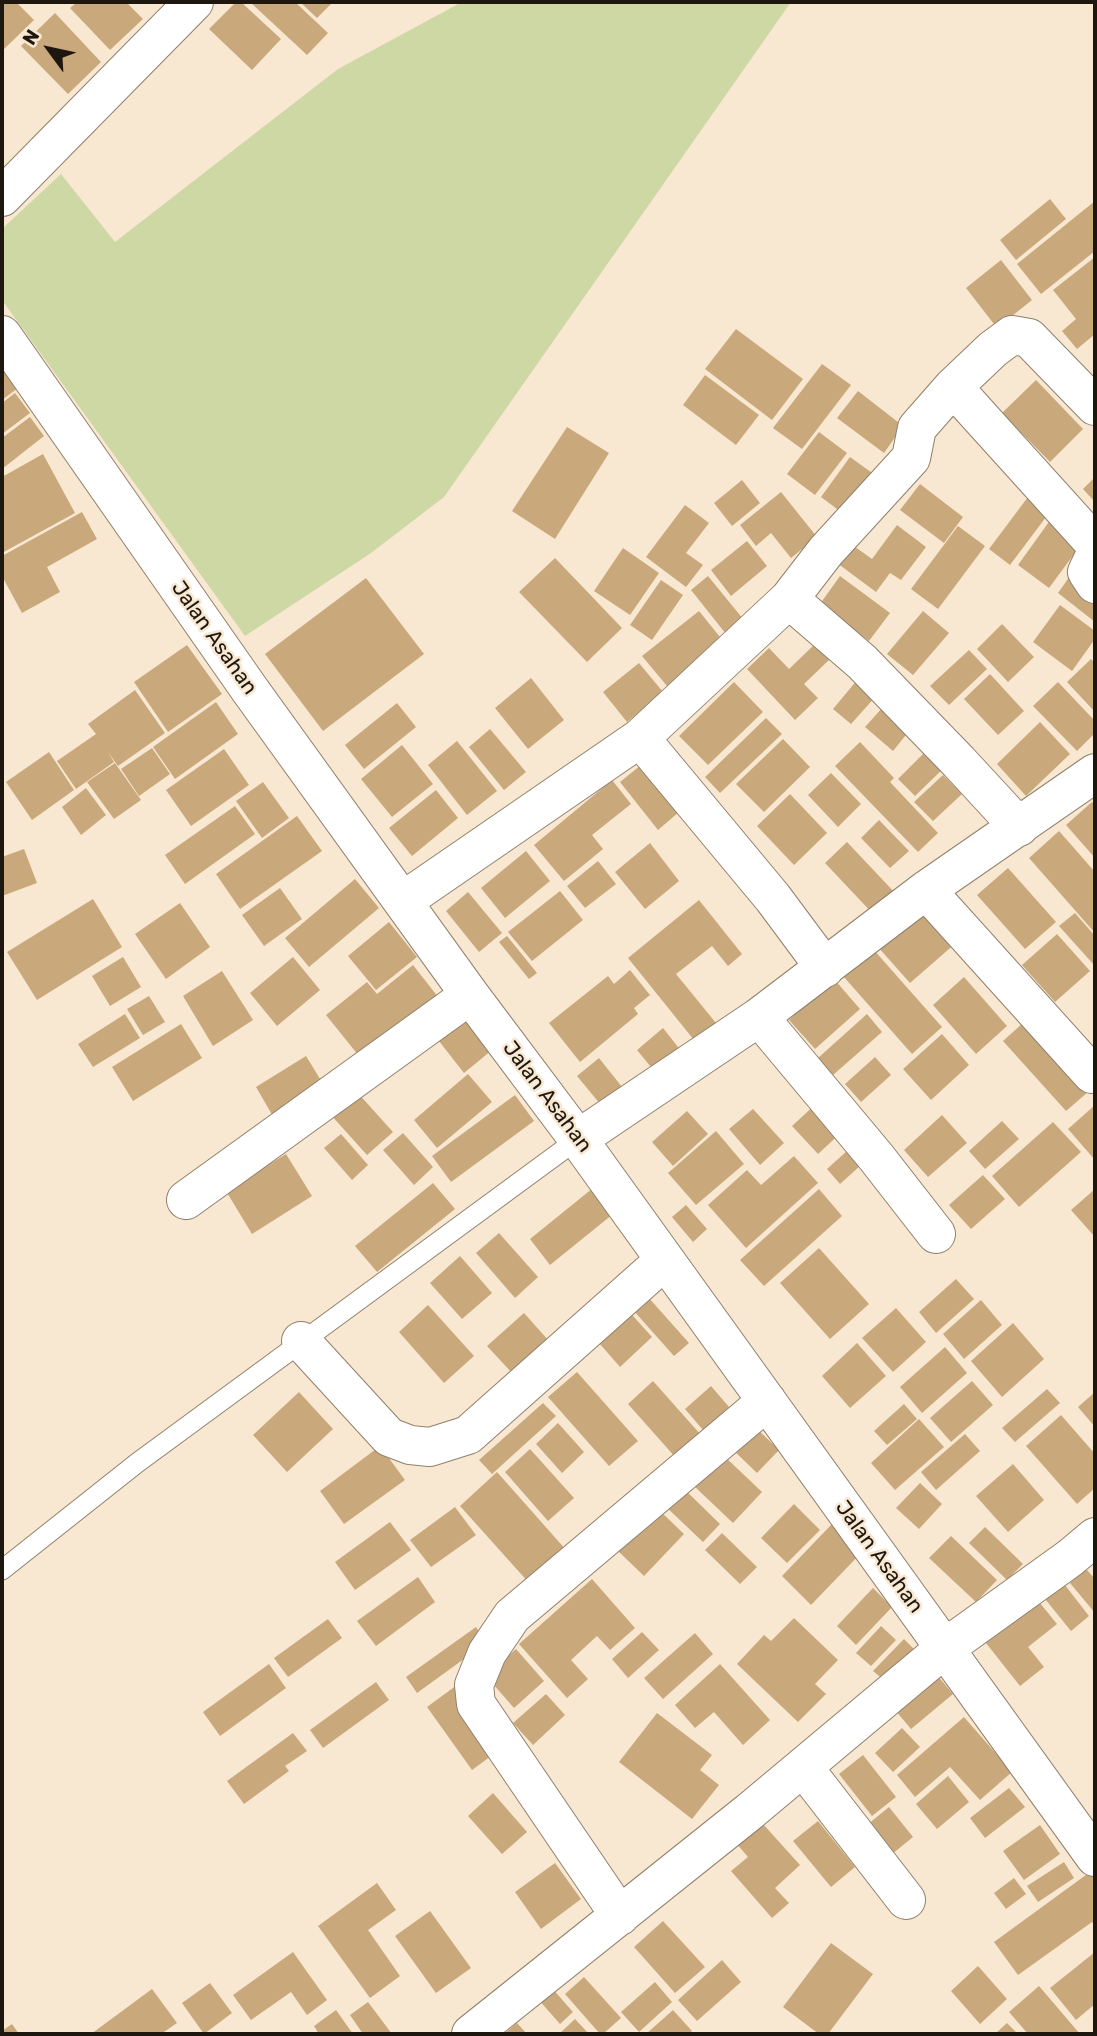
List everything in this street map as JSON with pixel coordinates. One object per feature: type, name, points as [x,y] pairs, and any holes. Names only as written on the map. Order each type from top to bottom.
[{"type":"street","points":[[2,197],[194,2]]},
{"type":"street","name":"Jalan Asahan","points":[[2,335],[250,690],[470,995],[578,1139],[1095,1857]]},
{"type":"street","points":[[402,901],[640,738],[789,599],[826,551],[911,458],[917,429],[953,387],[1012,335],[1029,338],[1095,406]]},
{"type":"street","points":[[953,387],[1095,544]]},
{"type":"street","points":[[1095,555],[1087,572],[1095,584]]},
{"type":"street","points":[[789,599],[862,662],[1019,827]]},
{"type":"street","points":[[640,738],[773,898],[825,968]]},
{"type":"street","points":[[578,1139],[759,1017],[926,890],[1095,773]]},
{"type":"street","points":[[926,890],[1092,1074]]},
{"type":"street","points":[[186,1200],[470,995]]},
{"type":"street","points":[[759,1017],[876,1157],[936,1234]]},
{"type":"street","points":[[301,1341],[389,1437],[410,1445],[430,1447],[468,1435],[665,1260]]},
{"type":"street","points":[[620,1916],[476,1704],[474,1685],[486,1653],[512,1616],[767,1401]]},
{"type":"street","points":[[471,2034],[803,1767],[945,1648],[1095,1537]]},
{"type":"street","points":[[803,1767],[906,1900]]},
{"type":"lane","points":[[2,1570],[137,1463],[578,1139]]},
{"type":"green space","points":[[462,2],[791,2],[444,497],[371,553],[245,636],[2,300],[2,229],[61,174],[115,242],[338,69]]},
{"type":"building","points":[[2,2],[16,2],[34,20],[2,51]]},
{"type":"building","points":[[77,2],[126,2],[143,19],[110,50],[70,8]]},
{"type":"building","points":[[236,2],[241,2],[281,39],[252,70],[209,29]]},
{"type":"building","points":[[250,2],[295,2],[328,33],[307,55]]},
{"type":"building","points":[[300,2],[333,2],[317,18]]},
{"type":"building","points":[[55,13],[101,62],[68,94],[21,46]]},
{"type":"building","points":[[1050,199],[1066,219],[1016,260],[1000,240]]},
{"type":"building","points":[[1095,201],[1095,251],[1041,294],[1017,264]]},
{"type":"building","points":[[1095,257],[1095,334],[1077,349],[1062,331],[1076,319],[1053,290]]},
{"type":"building","points":[[1001,260],[1032,300],[997,328],[966,288]]},
{"type":"building","points":[[736,329],[803,379],[772,420],[705,369]]},
{"type":"building","points":[[822,364],[851,385],[802,449],[773,428]]},
{"type":"building","points":[[5,371],[18,388],[2,400],[2,373]]},
{"type":"building","points":[[705,375],[759,415],[736,445],[683,405]]},
{"type":"building","points":[[1036,380],[1083,429],[1050,462],[1002,413]]},
{"type":"building","points":[[858,391],[903,426],[884,453],[837,418]]},
{"type":"building","points":[[15,393],[30,413],[2,434],[2,403]]},
{"type":"building","points":[[30,417],[44,436],[2,469],[2,438]]},
{"type":"building","points":[[567,427],[609,453],[555,539],[512,511]]},
{"type":"building","points":[[819,432],[847,453],[815,495],[787,474]]},
{"type":"building","points":[[43,454],[75,513],[2,553],[2,477]]},
{"type":"building","points":[[850,457],[875,475],[845,515],[821,497]]},
{"type":"building","points":[[1095,477],[1095,502],[1083,489]]},
{"type":"building","points":[[742,480],[760,503],[732,526],[714,503]]},
{"type":"building","points":[[920,484],[963,517],[944,543],[900,510]]},
{"type":"building","points":[[781,492],[817,537],[791,558],[771,533],[756,546],[740,525]]},
{"type":"building","points":[[1028,497],[1049,513],[1010,565],[989,549]]},
{"type":"building","points":[[685,505],[709,523],[686,553],[703,565],[686,587],[646,557]]},
{"type":"building","points":[[82,512],[97,539],[47,567],[60,592],[22,613],[2,576],[2,556]]},
{"type":"building","points":[[1051,519],[1083,542],[1049,588],[1018,565]]},
{"type":"building","points":[[897,525],[926,547],[901,580],[890,573],[876,592],[837,563],[851,544],[872,559]]},
{"type":"building","points":[[958,526],[985,546],[938,609],[911,589]]},
{"type":"building","points":[[747,541],[767,566],[731,596],[711,570]]},
{"type":"building","points":[[623,548],[659,573],[630,615],[594,591]]},
{"type":"building","points":[[555,558],[622,628],[587,662],[519,592]]},
{"type":"building","points":[[708,576],[748,625],[730,639],[691,590]]},
{"type":"building","points":[[840,576],[890,613],[869,641],[820,604]]},
{"type":"building","points":[[1070,576],[1095,595],[1095,622],[1058,593]]},
{"type":"building","points":[[366,578],[424,654],[323,731],[265,654]]},
{"type":"building","points":[[661,580],[683,595],[652,640],[630,625]]},
{"type":"building","points":[[1060,605],[1095,631],[1095,639],[1072,671],[1033,642]]},
{"type":"building","points":[[699,611],[728,647],[672,692],[642,656]]},
{"type":"building","points":[[923,611],[949,633],[913,675],[887,654]]},
{"type":"building","points":[[1002,624],[1034,657],[1008,682],[977,649]]},
{"type":"building","points":[[816,643],[830,659],[804,684],[818,698],[795,720],[747,669],[769,648],[789,669]]},
{"type":"building","points":[[187,645],[222,694],[168,732],[134,682]]},
{"type":"building","points":[[969,650],[987,669],[949,705],[930,686]]},
{"type":"building","points":[[1091,659],[1095,663],[1095,712],[1067,682]]},
{"type":"building","points":[[639,663],[663,692],[627,722],[603,692]]},
{"type":"building","points":[[990,674],[1024,711],[998,735],[964,699]]},
{"type":"building","points":[[531,678],[564,720],[528,749],[495,708]]},
{"type":"building","points":[[858,679],[877,695],[851,724],[833,709]]},
{"type":"building","points":[[734,682],[763,712],[708,765],[679,736]]},
{"type":"building","points":[[1058,682],[1095,721],[1095,733],[1077,751],[1033,706]]},
{"type":"building","points":[[135,690],[165,733],[118,766],[108,752],[114,762],[76,789],[57,761],[96,734],[88,724]]},
{"type":"building","points":[[216,702],[238,734],[175,779],[153,747]]},
{"type":"building","points":[[397,703],[416,727],[364,769],[345,745]]},
{"type":"building","points":[[883,707],[910,730],[893,751],[865,727]]},
{"type":"building","points":[[766,718],[782,734],[720,793],[705,777]]},
{"type":"building","points":[[1040,722],[1070,754],[1026,796],[997,764]]},
{"type":"building","points":[[490,729],[526,772],[504,790],[469,747]]},
{"type":"building","points":[[783,739],[810,767],[764,812],[736,784]]},
{"type":"building","points":[[457,741],[497,791],[467,815],[428,765]]},
{"type":"building","points":[[860,742],[894,778],[890,782],[938,833],[918,852],[835,766]]},
{"type":"building","points":[[934,743],[951,761],[915,796],[898,779]]},
{"type":"building","points":[[402,745],[433,784],[392,817],[361,779]]},
{"type":"building","points":[[152,748],[170,774],[139,796],[121,769]]},
{"type":"building","points":[[224,749],[249,785],[191,826],[166,790]]},
{"type":"building","points":[[49,752],[74,790],[32,820],[6,782]]},
{"type":"building","points":[[115,763],[141,800],[114,819],[87,782]]},
{"type":"building","points":[[641,765],[679,812],[658,830],[620,782]]},
{"type":"building","points":[[831,773],[861,804],[838,827],[808,795]]},
{"type":"building","points":[[943,775],[962,794],[933,821],[914,802]]},
{"type":"building","points":[[612,780],[631,804],[592,835],[603,849],[564,881],[534,845]]},
{"type":"building","points":[[263,782],[289,818],[262,838],[236,801]]},
{"type":"building","points":[[86,788],[106,815],[81,835],[62,807]]},
{"type":"building","points":[[436,790],[458,818],[412,856],[389,828]]},
{"type":"building","points":[[790,794],[827,833],[794,865],[757,826]]},
{"type":"building","points":[[1092,802],[1095,805],[1095,858],[1066,825]]},
{"type":"building","points":[[235,806],[255,834],[185,884],[165,855]]},
{"type":"building","points":[[297,816],[322,851],[240,909],[216,874]]},
{"type":"building","points":[[879,820],[909,851],[890,868],[861,838]]},
{"type":"building","points":[[1059,831],[1095,872],[1095,933],[1029,858]]},
{"type":"building","points":[[847,842],[897,895],[875,916],[825,863]]},
{"type":"building","points":[[650,843],[679,881],[645,909],[615,872]]},
{"type":"building","points":[[24,849],[37,883],[2,896],[2,857]]},
{"type":"building","points":[[526,851],[550,881],[505,918],[481,888]]},
{"type":"building","points":[[598,861],[616,884],[585,908],[567,886]]},
{"type":"building","points":[[1008,868],[1056,922],[1025,949],[977,895]]},
{"type":"building","points":[[355,879],[379,908],[309,967],[285,938]]},
{"type":"building","points":[[280,888],[302,919],[264,946],[242,915]]},
{"type":"building","points":[[560,891],[583,920],[532,961],[508,932]]},
{"type":"building","points":[[468,892],[502,933],[479,952],[446,911]]},
{"type":"building","points":[[93,899],[122,947],[37,1000],[7,952]]},
{"type":"building","points":[[699,900],[742,954],[728,966],[712,946],[676,974],[716,1023],[694,1040],[628,958]]},
{"type":"building","points":[[180,903],[210,947],[166,979],[135,934]]},
{"type":"building","points":[[924,906],[957,942],[910,983],[878,947]]},
{"type":"building","points":[[1075,913],[1095,936],[1094,965],[1059,926]]},
{"type":"building","points":[[389,922],[417,957],[376,990],[348,956]]},
{"type":"building","points":[[1057,934],[1090,971],[1055,1002],[1022,965]]},
{"type":"building","points":[[507,936],[537,973],[529,979],[499,942]]},
{"type":"building","points":[[873,949],[942,1027],[912,1054],[843,976]]},
{"type":"building","points":[[123,957],[141,987],[110,1006],[92,976]]},
{"type":"building","points":[[293,957],[320,990],[277,1026],[250,993]]},
{"type":"building","points":[[413,965],[442,1002],[363,1061],[326,1015],[367,982],[377,994]]},
{"type":"building","points":[[630,970],[650,995],[634,1008],[638,1014],[580,1062],[549,1023],[608,976],[614,984]]},
{"type":"building","points":[[222,971],[253,1020],[213,1046],[183,996]]},
{"type":"building","points":[[964,977],[1007,1026],[976,1054],[933,1005]]},
{"type":"building","points":[[834,979],[860,1009],[815,1049],[789,1020]]},
{"type":"building","points":[[149,996],[165,1022],[143,1035],[127,1009]]},
{"type":"building","points":[[463,1013],[492,1050],[464,1073],[435,1036]]},
{"type":"building","points":[[125,1014],[140,1038],[93,1067],[78,1044]]},
{"type":"building","points":[[867,1014],[882,1032],[833,1075],[818,1058]]},
{"type":"building","points":[[1033,1014],[1095,1086],[1066,1111],[1003,1041]]},
{"type":"building","points":[[181,1024],[202,1058],[133,1101],[112,1067]]},
{"type":"building","points":[[663,1028],[685,1056],[659,1077],[637,1050]]},
{"type":"building","points":[[942,1034],[969,1065],[931,1100],[903,1069]]},
{"type":"building","points":[[306,1056],[325,1087],[274,1118],[256,1087]]},
{"type":"building","points":[[875,1057],[891,1075],[861,1102],[845,1084]]},
{"type":"building","points":[[599,1058],[626,1092],[605,1110],[577,1076]]},
{"type":"building","points":[[468,1074],[492,1102],[437,1148],[414,1120]]},
{"type":"building","points":[[356,1091],[393,1132],[367,1155],[330,1114]]},
{"type":"building","points":[[515,1095],[534,1121],[451,1182],[432,1156]]},
{"type":"building","points":[[819,1101],[844,1130],[818,1154],[792,1126]]},
{"type":"building","points":[[1095,1105],[1095,1160],[1068,1129]]},
{"type":"building","points":[[753,1109],[784,1143],[760,1165],[729,1129]]},
{"type":"building","points":[[687,1111],[708,1134],[673,1166],[652,1142]]},
{"type":"building","points":[[942,1115],[967,1143],[928,1177],[904,1150]]},
{"type":"building","points":[[1002,1121],[1019,1139],[985,1169],[969,1151]]},
{"type":"building","points":[[1053,1122],[1081,1152],[1019,1207],[992,1176]]},
{"type":"building","points":[[716,1131],[744,1164],[696,1205],[668,1173]]},
{"type":"building","points":[[403,1133],[433,1167],[414,1185],[383,1150]]},
{"type":"building","points":[[341,1134],[368,1165],[352,1180],[324,1148]]},
{"type":"building","points":[[858,1141],[871,1156],[840,1184],[827,1169]]},
{"type":"building","points":[[286,1154],[312,1196],[252,1234],[226,1191]]},
{"type":"building","points":[[794,1156],[818,1183],[746,1248],[708,1205],[747,1170],[761,1185]]},
{"type":"building","points":[[983,1175],[1005,1199],[971,1229],[949,1205]]},
{"type":"building","points":[[433,1183],[455,1209],[377,1272],[355,1246]]},
{"type":"building","points":[[593,1188],[613,1214],[550,1265],[530,1239]]},
{"type":"building","points":[[819,1189],[842,1216],[764,1286],[740,1260]]},
{"type":"building","points":[[1095,1189],[1095,1237],[1071,1210]]},
{"type":"building","points":[[686,1205],[707,1229],[693,1242],[672,1217]]},
{"type":"building","points":[[499,1233],[538,1277],[515,1298],[476,1253]]},
{"type":"building","points":[[819,1248],[869,1304],[830,1339],[780,1283]]},
{"type":"building","points":[[460,1256],[492,1293],[462,1319],[430,1283]]},
{"type":"building","points":[[956,1279],[974,1299],[936,1333],[919,1312]]},
{"type":"building","points":[[648,1297],[689,1343],[674,1356],[633,1310]]},
{"type":"building","points":[[981,1300],[1002,1325],[964,1359],[943,1334]]},
{"type":"building","points":[[428,1305],[474,1356],[444,1383],[399,1332]]},
{"type":"building","points":[[625,1307],[652,1337],[620,1367],[593,1336]]},
{"type":"building","points":[[896,1308],[926,1342],[893,1372],[862,1338]]},
{"type":"building","points":[[524,1313],[549,1341],[513,1374],[487,1346]]},
{"type":"building","points":[[1013,1323],[1044,1359],[1002,1397],[971,1361]]},
{"type":"building","points":[[857,1343],[886,1376],[850,1408],[822,1376]]},
{"type":"building","points":[[945,1347],[967,1373],[922,1413],[900,1387]]},
{"type":"building","points":[[577,1372],[638,1441],[609,1466],[548,1397]]},
{"type":"building","points":[[653,1381],[701,1435],[676,1458],[628,1404]]},
{"type":"building","points":[[972,1381],[993,1405],[951,1442],[930,1418]]},
{"type":"building","points":[[711,1386],[729,1407],[703,1430],[685,1409]]},
{"type":"building","points":[[1047,1389],[1060,1403],[1015,1442],[1002,1428]]},
{"type":"building","points":[[299,1392],[333,1429],[287,1472],[253,1435]]},
{"type":"building","points":[[1095,1392],[1095,1427],[1078,1407]]},
{"type":"building","points":[[543,1403],[556,1416],[492,1474],[479,1460]]},
{"type":"building","points":[[904,1404],[917,1419],[887,1445],[874,1431]]},
{"type":"building","points":[[1061,1415],[1095,1454],[1095,1488],[1077,1504],[1026,1446]]},
{"type":"building","points":[[919,1419],[944,1447],[895,1490],[871,1463]]},
{"type":"building","points":[[558,1423],[584,1452],[562,1473],[536,1444]]},
{"type":"building","points":[[752,1424],[779,1450],[757,1473],[730,1447]]},
{"type":"building","points":[[965,1434],[980,1451],[936,1490],[921,1472]]},
{"type":"building","points":[[380,1446],[405,1480],[344,1524],[320,1491]]},
{"type":"building","points":[[530,1449],[574,1498],[548,1521],[505,1472]]},
{"type":"building","points":[[722,1454],[762,1492],[733,1523],[693,1485]]},
{"type":"building","points":[[1013,1464],[1044,1500],[1008,1532],[976,1496]]},
{"type":"building","points":[[497,1472],[567,1551],[530,1584],[460,1506]]},
{"type":"building","points":[[920,1483],[942,1504],[919,1529],[896,1508]]},
{"type":"building","points":[[681,1486],[720,1524],[703,1542],[663,1504]]},
{"type":"building","points":[[794,1504],[820,1530],[787,1563],[761,1538]]},
{"type":"building","points":[[455,1507],[476,1535],[431,1567],[410,1540]]},
{"type":"building","points":[[658,1509],[684,1534],[644,1576],[618,1551]]},
{"type":"building","points":[[390,1522],[411,1550],[355,1590],[335,1562]]},
{"type":"building","points":[[832,1524],[862,1552],[811,1605],[782,1576]]},
{"type":"building","points":[[985,1527],[1023,1564],[1007,1580],[969,1543]]},
{"type":"building","points":[[722,1533],[757,1567],[740,1584],[705,1550]]},
{"type":"building","points":[[951,1536],[997,1580],[976,1602],[929,1558]]},
{"type":"building","points":[[1086,1569],[1095,1579],[1095,1613],[1070,1583]]},
{"type":"building","points":[[418,1577],[435,1602],[376,1646],[357,1621]]},
{"type":"building","points":[[592,1579],[635,1628],[610,1650],[597,1636],[571,1660],[588,1679],[567,1698],[519,1644]]},
{"type":"building","points":[[1061,1580],[1089,1616],[1071,1631],[1041,1594]]},
{"type":"building","points":[[873,1588],[892,1607],[856,1645],[837,1626]]},
{"type":"building","points":[[1035,1597],[1057,1624],[1028,1647],[1044,1667],[1020,1686],[982,1638]]},
{"type":"building","points":[[794,1618],[838,1660],[815,1684],[826,1694],[798,1722],[737,1664],[764,1635],[771,1641]]},
{"type":"building","points":[[328,1619],[342,1638],[288,1677],[274,1658]]},
{"type":"building","points":[[881,1626],[896,1640],[871,1666],[856,1653]]},
{"type":"building","points":[[476,1627],[486,1643],[417,1693],[406,1677]]},
{"type":"building","points":[[642,1632],[659,1650],[628,1678],[612,1659]]},
{"type":"building","points":[[695,1633],[713,1654],[663,1699],[644,1678]]},
{"type":"building","points":[[904,1639],[915,1650],[885,1681],[873,1671]]},
{"type":"building","points":[[516,1649],[544,1681],[514,1708],[486,1676]]},
{"type":"building","points":[[269,1664],[286,1688],[220,1736],[203,1712]]},
{"type":"building","points":[[720,1664],[770,1720],[743,1745],[714,1712],[695,1728],[675,1705]]},
{"type":"building","points":[[937,1675],[953,1694],[911,1729],[895,1710]]},
{"type":"building","points":[[376,1682],[389,1700],[323,1748],[310,1730]]},
{"type":"building","points":[[457,1685],[502,1748],[472,1770],[427,1707]]},
{"type":"building","points":[[546,1694],[565,1715],[533,1745],[513,1723]]},
{"type":"building","points":[[657,1713],[712,1755],[700,1770],[719,1785],[692,1819],[619,1762]]},
{"type":"building","points":[[964,1717],[1012,1772],[980,1800],[950,1767],[915,1797],[897,1775]]},
{"type":"building","points":[[902,1728],[920,1747],[893,1772],[875,1753]]},
{"type":"building","points":[[293,1733],[307,1751],[285,1766],[289,1771],[244,1804],[227,1781]]},
{"type":"building","points":[[863,1755],[896,1797],[872,1816],[839,1774]]},
{"type":"building","points":[[948,1776],[969,1802],[937,1829],[916,1804]]},
{"type":"building","points":[[1009,1788],[1025,1807],[985,1838],[970,1818]]},
{"type":"building","points":[[493,1793],[527,1832],[502,1854],[468,1816]]},
{"type":"building","points":[[889,1807],[913,1837],[886,1859],[862,1829]]},
{"type":"building","points":[[754,1814],[800,1865],[775,1888],[789,1903],[772,1918],[731,1871],[748,1857],[730,1836]]},
{"type":"building","points":[[818,1821],[855,1867],[831,1887],[793,1841]]},
{"type":"building","points":[[1040,1825],[1060,1854],[1024,1880],[1003,1851]]},
{"type":"building","points":[[1064,1862],[1074,1878],[1038,1902],[1027,1886]]},
{"type":"building","points":[[555,1863],[581,1899],[541,1929],[515,1892]]},
{"type":"building","points":[[1090,1872],[1095,1879],[1095,1926],[1092,1922],[1018,1975],[994,1942]]},
{"type":"building","points":[[1014,1878],[1026,1894],[1006,1909],[994,1893]]},
{"type":"building","points":[[377,1883],[396,1910],[368,1930],[400,1976],[370,1998],[318,1926]]},
{"type":"building","points":[[430,1911],[471,1968],[436,1993],[395,1936]]},
{"type":"building","points":[[663,1921],[705,1967],[675,1993],[634,1947]]},
{"type":"building","points":[[831,1943],[873,1974],[828,2034],[819,2034],[783,2007]]},
{"type":"building","points":[[293,1952],[327,2000],[307,2015],[291,1992],[251,2020],[233,1995]]},
{"type":"building","points":[[1095,1952],[1095,2004],[1076,2020],[1050,1988]]},
{"type":"building","points":[[722,1960],[741,1982],[697,2021],[678,2000]]},
{"type":"building","points":[[978,1966],[1007,1999],[980,2024],[951,1991]]},
{"type":"building","points":[[584,1977],[621,2018],[603,2034],[600,2034],[565,1994]]},
{"type":"building","points":[[655,1982],[672,2002],[639,2032],[621,2012]]},
{"type":"building","points":[[210,1983],[232,2013],[204,2034],[182,2003]]},
{"type":"building","points":[[1039,1986],[1080,2034],[1028,2034],[1009,2012]]},
{"type":"building","points":[[551,1987],[573,2012],[560,2024],[538,1999]]},
{"type":"building","points":[[152,1989],[177,2023],[161,2034],[91,2034]]},
{"type":"building","points":[[368,2002],[392,2034],[363,2034],[350,2015]]},
{"type":"building","points":[[336,2010],[353,2034],[319,2034],[314,2026]]},
{"type":"building","points":[[673,2010],[692,2031],[689,2034],[646,2034]]},
{"type":"building","points":[[575,2019],[589,2034],[559,2034]]},
{"type":"building","points":[[517,2023],[527,2034],[504,2034]]},
{"type":"building","points":[[1007,2023],[1018,2034],[995,2034]]},
{"type":"building","points":[[12,2024],[19,2034],[2,2034],[2,2031]]}]
